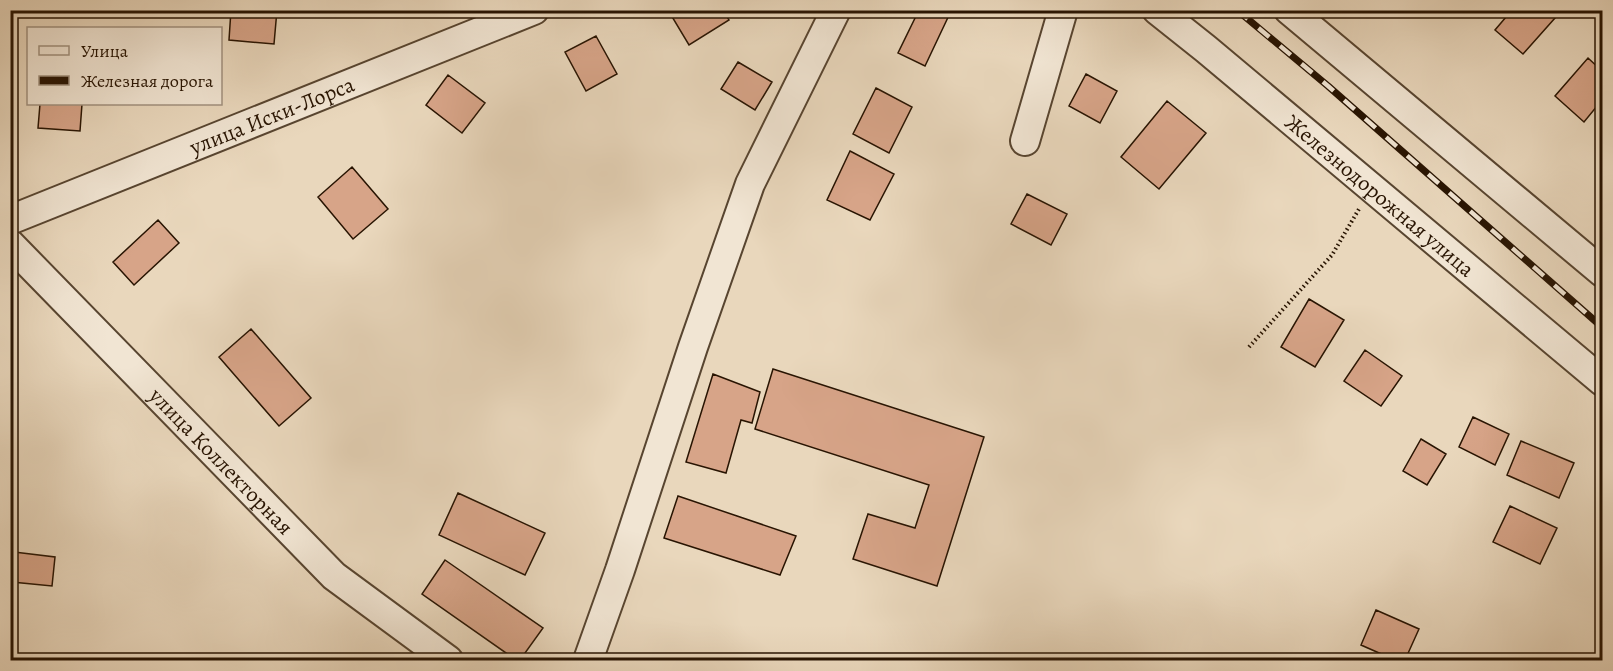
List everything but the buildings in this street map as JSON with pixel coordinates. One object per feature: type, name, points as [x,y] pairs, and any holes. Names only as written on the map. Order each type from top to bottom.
[{"type":"street","name":"улица Иски-Лорса","points":[[10,220],[534,10]]},
{"type":"street","points":[[1025,141],[1063,10]]},
{"type":"street","name":"Железнодорожная улица","points":[[1157,10],[1602,381]]},
{"type":"street","points":[[1289,10],[1602,272]]},
{"type":"street","points":[[588,660],[750,184],[830,13]]},
{"type":"street","name":"улица Коллекторная","points":[[10,244],[334,576],[448,660]]},
{"type":"path","points":[[1249,347],[1332,255],[1371,188]]},
{"type":"railway","points":[[1237,10],[1328,86],[1602,327]]}]
